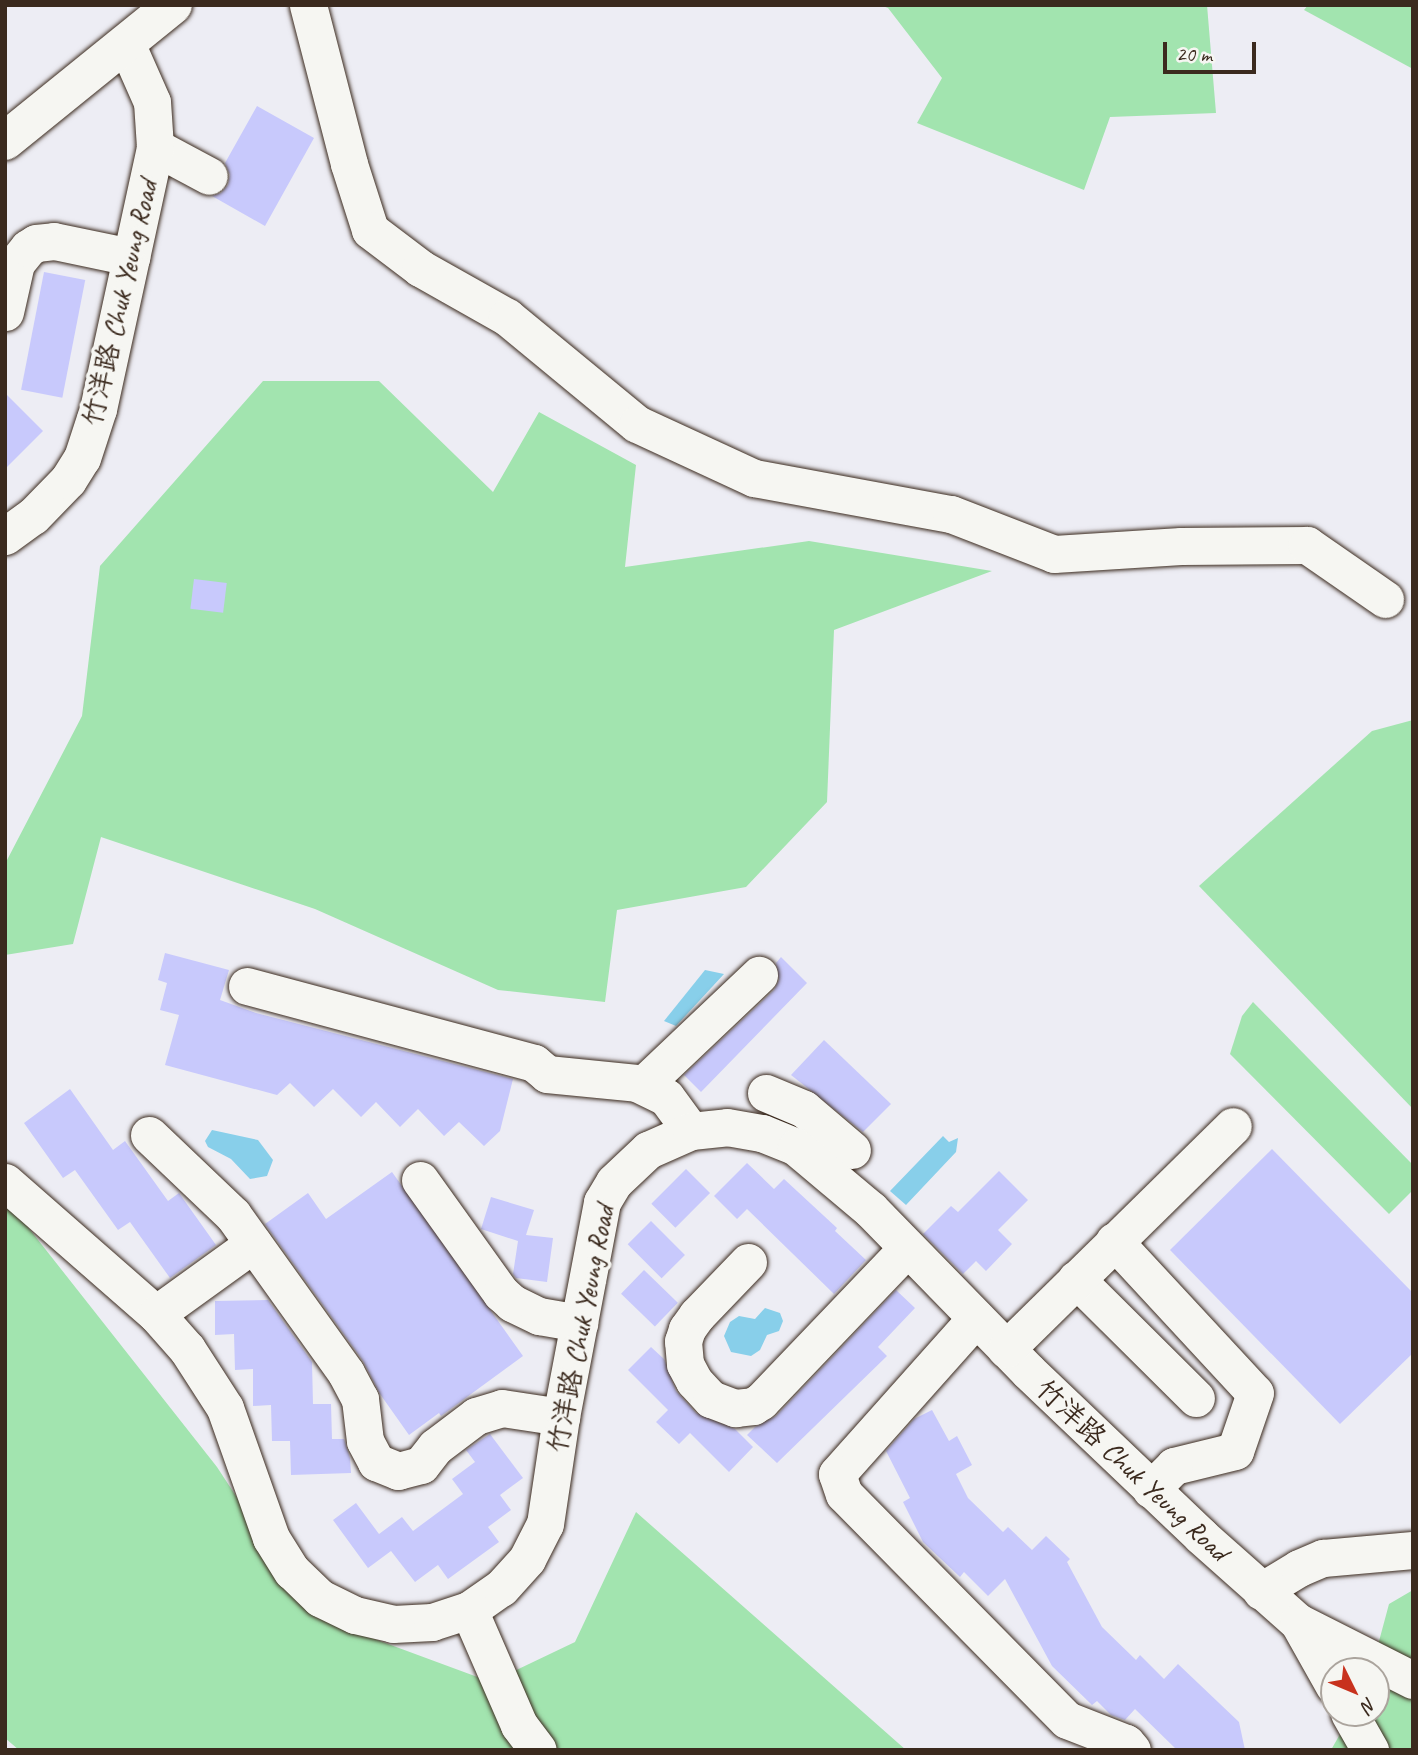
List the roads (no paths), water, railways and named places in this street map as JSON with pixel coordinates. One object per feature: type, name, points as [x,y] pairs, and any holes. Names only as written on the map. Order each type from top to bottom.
[{"type":"main road","points":[[5,141],[173,5]]},
{"type":"street","points":[[308,5],[349,164],[370,230],[420,268],[507,317],[637,424],[754,478],[951,514],[1054,554],[1181,546],[1307,545],[1385,598]]},
{"type":"street","name":"竹洋路 Chuk Yeung Road","points":[[5,536],[52,499],[82,457],[98,410],[155,147],[152,102],[126,43]]},
{"type":"street","points":[[155,147],[209,176]]},
{"type":"street","points":[[5,312],[16,263],[28,248],[36,243],[54,241],[131,257]]},
{"type":"street","points":[[643,1086],[759,975]]},
{"type":"street","points":[[247,986],[534,1063],[547,1074],[643,1086],[666,1097],[691,1132]]},
{"type":"street","points":[[766,1093],[804,1109],[852,1150]]},
{"type":"street","points":[[796,1147],[804,1109]]},
{"type":"street","points":[[1006,1349],[1233,1126]]},
{"type":"street","name":"竹洋路 Chuk Yeung Road","points":[[5,1182],[156,1314],[187,1349],[225,1408],[271,1538],[292,1571],[320,1598],[355,1615],[393,1624],[432,1622],[469,1610],[501,1588],[527,1559],[545,1524],[561,1417],[602,1202],[630,1165],[669,1139],[691,1132],[727,1127],[762,1133],[796,1147],[870,1209],[1006,1349],[1261,1591],[1298,1622],[1413,1681]]},
{"type":"street","points":[[149,1135],[233,1215],[354,1385],[364,1414],[365,1441],[369,1452],[387,1468],[398,1471],[421,1465],[435,1447],[476,1416],[502,1408],[561,1417]]},
{"type":"street","points":[[420,1180],[496,1287],[512,1303],[538,1317],[579,1323]]},
{"type":"street","points":[[1114,1241],[1255,1393],[1235,1451],[1174,1466],[1151,1489]]},
{"type":"street","points":[[156,1314],[253,1244]]},
{"type":"street","points":[[748,1262],[697,1315],[687,1329],[683,1341],[685,1364],[694,1381],[711,1399],[735,1408],[753,1406],[761,1401],[908,1248]]},
{"type":"street","points":[[1076,1279],[1196,1398]]},
{"type":"street","points":[[976,1318],[837,1474],[844,1494],[1067,1720],[1126,1743],[1132,1750]]},
{"type":"street","points":[[1261,1591],[1299,1568],[1323,1558],[1413,1549]]},
{"type":"street","points":[[469,1610],[519,1726],[538,1750]]},
{"type":"street","points":[[1298,1622],[1320,1661]]},
{"type":"street","points":[[1357,1727],[1370,1750]]},
{"type":"water","points":[[705,970],[724,974],[676,1026],[664,1021]]},
{"type":"water","points":[[212,1130],[258,1140],[273,1160],[267,1176],[250,1179],[231,1159],[208,1147],[205,1141]]},
{"type":"water","points":[[943,1136],[949,1142],[958,1138],[956,1152],[906,1205],[890,1191]]},
{"type":"water","points":[[765,1308],[780,1313],[783,1321],[779,1331],[767,1335],[760,1350],[751,1356],[731,1352],[724,1336],[730,1322],[739,1316],[755,1319]]}]
